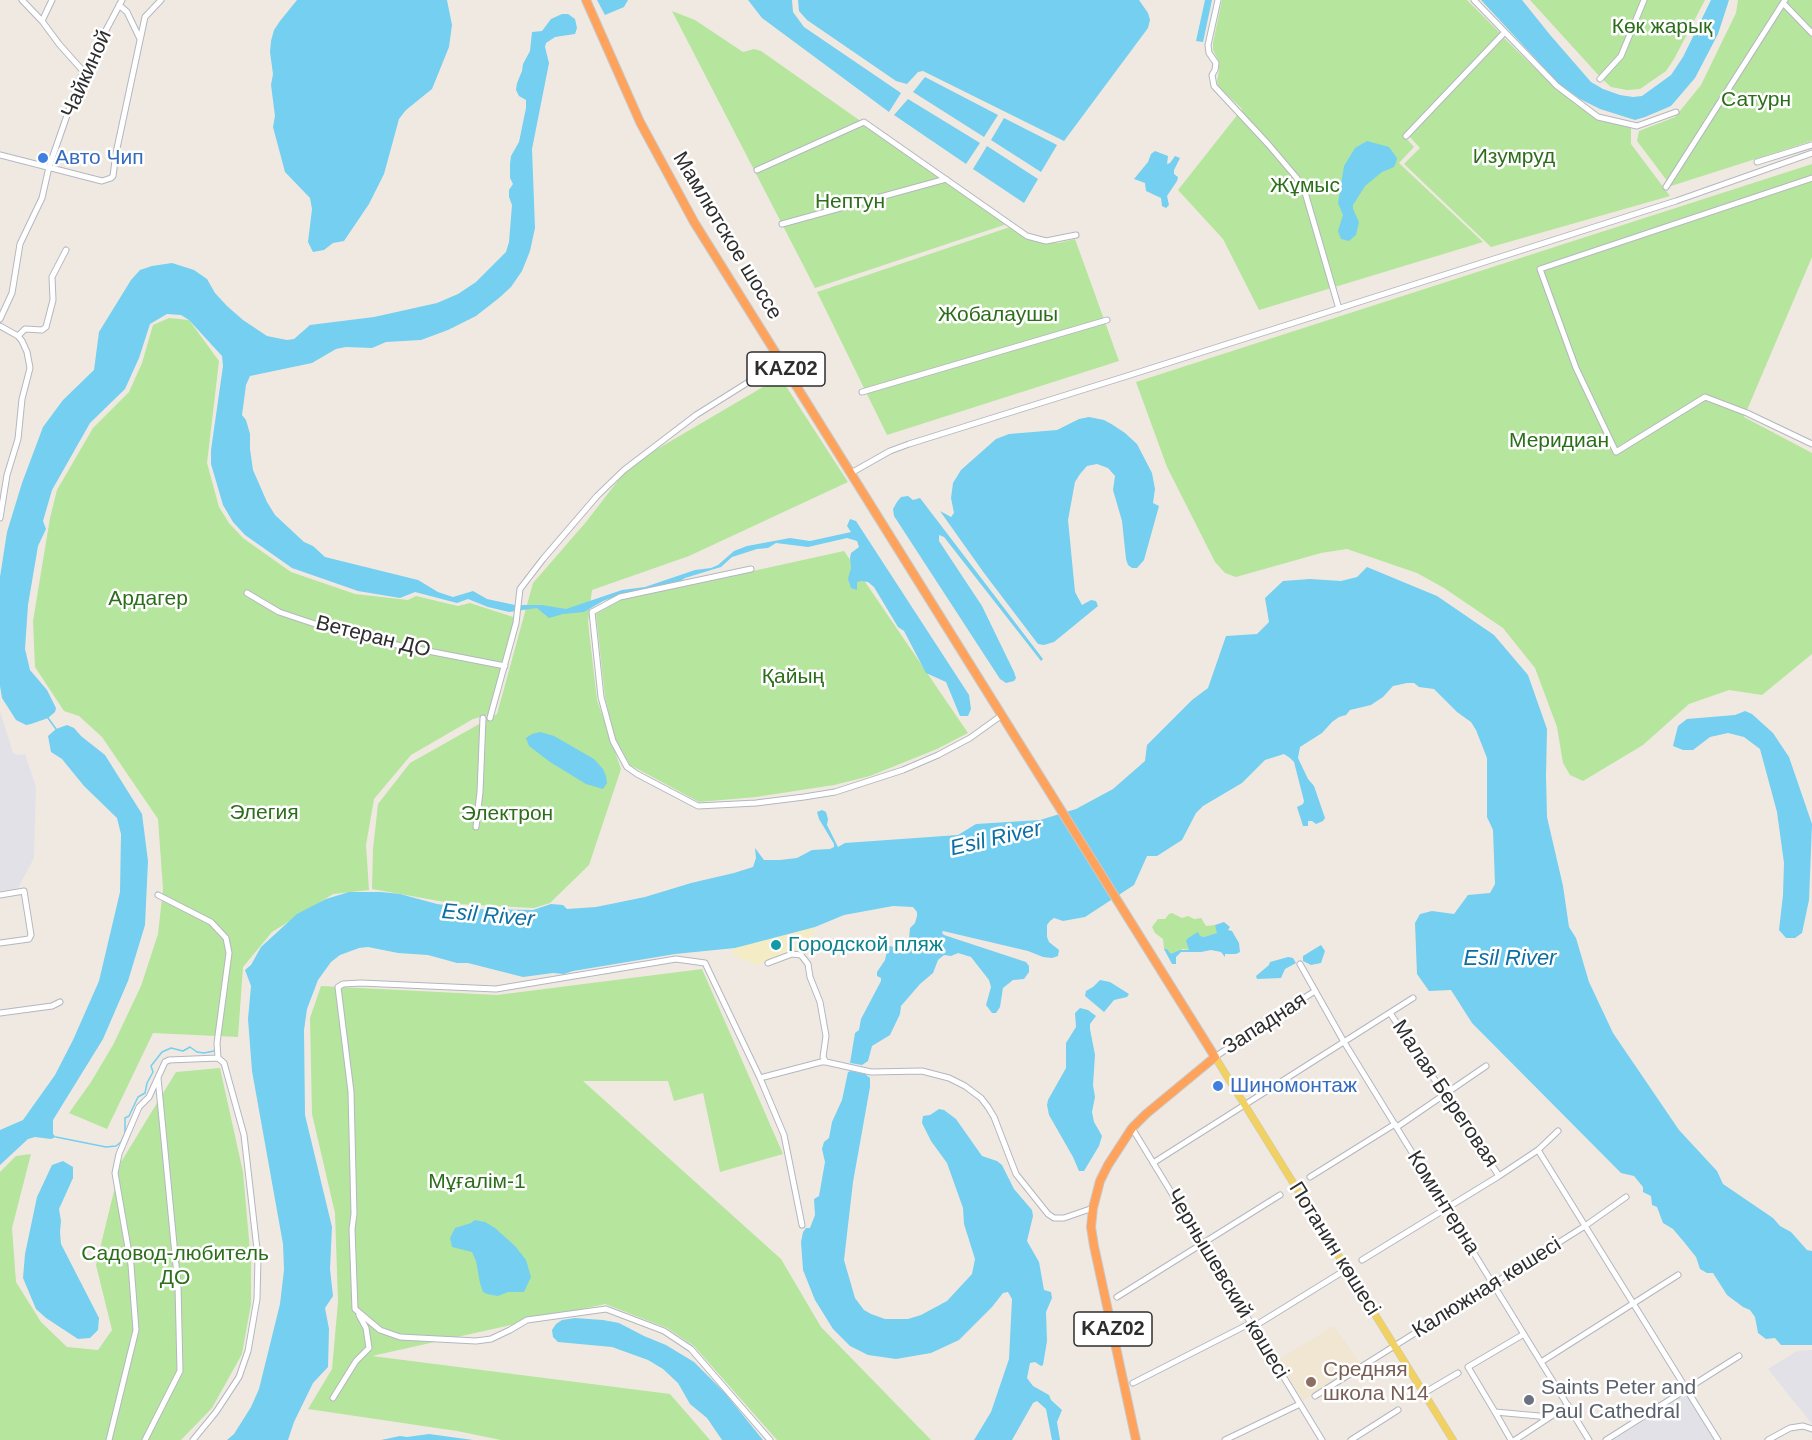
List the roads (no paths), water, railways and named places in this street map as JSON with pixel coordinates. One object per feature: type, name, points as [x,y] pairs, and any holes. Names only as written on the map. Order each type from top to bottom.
[{"type":"highway","name":"Мамлютское шоссе","points":[[586,0],[651,142],[694,222],[1215,1057]]},
{"type":"highway","name":"KAZ02","points":[[1136,1440],[1094,1246],[1091,1218],[1093,1208],[1108,1165],[1132,1128],[1215,1057]]},
{"type":"main road","name":"Потанин көшесі","points":[[1215,1057],[1453,1440]]},
{"type":"street","points":[[22,0],[83,71]]},
{"type":"street","points":[[42,21],[52,0]]},
{"type":"street","points":[[131,21],[145,17],[161,0]]},
{"type":"street","points":[[1218,0],[1208,45],[1209,53],[1216,63],[1212,75],[1214,86],[1268,144],[1304,189],[1339,309]]},
{"type":"street","points":[[1474,0],[1557,86],[1598,117],[1637,126],[1676,112]]},
{"type":"street","points":[[1600,79],[1622,56],[1644,0]]},
{"type":"street","points":[[121,2],[140,40]]},
{"type":"street","name":"Чайкиной","points":[[0,319],[12,293],[20,244],[42,198],[50,167],[83,71],[121,2]]},
{"type":"street","points":[[1666,187],[1784,2],[1812,33]]},
{"type":"street","points":[[0,155],[102,181],[113,176],[145,17]]},
{"type":"street","points":[[1406,136],[1504,33]]},
{"type":"street","points":[[757,170],[864,122],[1027,236],[1054,241],[1076,235]]},
{"type":"street","points":[[1757,162],[1812,145]]},
{"type":"street","points":[[851,473],[890,451],[909,444],[1676,201],[1812,153]]},
{"type":"street","points":[[1812,178],[1540,268],[1576,368],[1616,452],[1705,397],[1747,413],[1812,444]]},
{"type":"street","points":[[782,224],[946,179]]},
{"type":"street","points":[[18,336],[26,329],[42,330],[46,327],[53,300],[52,277],[66,250]]},
{"type":"street","points":[[862,392],[1107,320]]},
{"type":"street","points":[[0,326],[18,336],[27,352],[30,372],[22,399],[18,439],[0,518]]},
{"type":"street","points":[[490,718],[516,623],[520,589],[543,559],[597,496],[624,470],[696,415],[782,361]]},
{"type":"street","points":[[751,568],[620,597],[592,612],[601,697],[606,718],[613,741],[627,767],[637,774],[698,806],[756,803],[835,792],[903,770],[938,755],[970,738],[1002,715]]},
{"type":"street","name":"Ветеран ДО","points":[[247,592],[279,612],[351,636],[505,666]]},
{"type":"street","points":[[476,826],[483,718]]},
{"type":"street","points":[[0,896],[24,891],[31,935],[29,939],[0,943]]},
{"type":"street","points":[[158,895],[211,922],[226,938],[229,953],[217,1043],[218,1058],[224,1064],[244,1135],[258,1258],[257,1299],[248,1351],[239,1377],[216,1412],[192,1440]]},
{"type":"street","points":[[768,963],[792,954],[801,955],[808,964],[810,977],[820,1002],[826,1036],[823,1057],[826,1062]]},
{"type":"street","points":[[333,1398],[356,1361],[369,1348],[366,1328],[356,1310],[352,1229],[354,1214],[351,1092],[339,987],[343,984],[496,989],[676,959],[705,963],[760,1078],[784,1135],[802,1225]]},
{"type":"street","name":"Коминтерна","points":[[1300,964],[1344,1042],[1589,1440]]},
{"type":"street","name":"Западная","points":[[1215,1057],[1316,991]]},
{"type":"street","points":[[1153,1163],[1413,998]]},
{"type":"street","points":[[0,1013],[52,1006],[60,1002]]},
{"type":"street","name":"Малая Береговая","points":[[1390,1013],[1499,1176]]},
{"type":"street","points":[[109,1440],[136,1330],[131,1265],[116,1173],[119,1154],[139,1107],[149,1097],[162,1066],[169,1060],[218,1058]]},
{"type":"street","points":[[760,1078],[826,1062],[871,1072],[922,1071],[950,1078],[981,1098],[988,1107],[1016,1173],[1048,1214],[1054,1218],[1064,1218],[1093,1208]]},
{"type":"street","points":[[1310,1177],[1445,1094],[1486,1065]]},
{"type":"street","points":[[145,1440],[180,1371],[178,1286],[158,1077]]},
{"type":"street","name":"Чернышевский көшесі","points":[[1132,1128],[1322,1440]]},
{"type":"street","points":[[1362,1260],[1499,1176],[1538,1150],[1558,1131]]},
{"type":"street","points":[[1538,1150],[1718,1440]]},
{"type":"street","points":[[1117,1297],[1280,1195]]},
{"type":"street","name":"Калюжная көшесі","points":[[1315,1396],[1585,1226],[1626,1197]]},
{"type":"street","points":[[1133,1383],[1251,1323],[1258,1324],[1347,1269]]},
{"type":"street","points":[[1541,1362],[1678,1275]]},
{"type":"street","points":[[356,1310],[380,1330],[400,1337],[476,1341],[491,1339],[527,1320],[606,1309],[663,1331],[691,1349],[770,1440]]},
{"type":"street","points":[[1524,1334],[1468,1367],[1495,1412],[1513,1440],[1568,1406]]},
{"type":"street","points":[[1606,1440],[1739,1356]]},
{"type":"street","points":[[1424,1393],[1458,1373]]},
{"type":"street","points":[[1225,1440],[1300,1404]]},
{"type":"street","points":[[1351,1440],[1398,1410]]},
{"type":"street","points":[[1495,1412],[1550,1417]]},
{"type":"street","points":[[1768,1440],[1790,1428],[1803,1426],[1812,1429]]},
{"type":"water","points":[[297,0],[447,0],[452,25],[449,47],[432,89],[406,110],[399,119],[384,174],[369,204],[344,241],[313,252],[308,242],[312,209],[310,198],[285,172],[273,127],[275,116],[271,85],[273,74],[271,41],[274,30]]},
{"type":"water","points":[[597,0],[628,0],[624,7],[605,15]]},
{"type":"water","points":[[748,0],[792,0],[793,12],[804,27],[901,93],[889,112],[762,18]]},
{"type":"water","points":[[798,0],[1139,0],[1150,20],[1148,28],[1064,141],[923,71],[918,72],[907,84],[896,81],[807,20],[799,11]]},
{"type":"water","points":[[1205,0],[1212,0],[1203,42],[1196,41]]},
{"type":"water","points":[[1481,0],[1522,0],[1591,82],[1603,89],[1633,97],[1642,96],[1671,75],[1683,57],[1711,0],[1729,0],[1718,34],[1695,78],[1671,106],[1635,120],[1600,109],[1580,99],[1559,84]]},
{"type":"water","points":[[568,14],[575,19],[577,28],[575,34],[555,37],[546,43],[545,47],[549,63],[532,149],[535,228],[530,251],[522,271],[511,287],[499,298],[476,316],[448,330],[421,340],[386,342],[372,348],[336,349],[312,363],[250,376],[246,385],[242,415],[250,434],[253,470],[267,502],[275,515],[304,542],[313,546],[325,557],[418,580],[438,592],[453,597],[473,591],[487,599],[515,605],[542,605],[566,609],[622,590],[645,587],[695,570],[711,568],[734,551],[747,546],[790,538],[810,541],[851,532],[847,526],[850,519],[856,521],[969,695],[971,709],[968,716],[960,716],[946,682],[926,673],[904,631],[898,627],[874,587],[868,582],[861,581],[857,582],[857,590],[851,588],[848,579],[851,568],[850,558],[851,553],[859,547],[857,541],[847,538],[808,547],[776,543],[768,548],[732,557],[721,567],[685,578],[676,584],[625,593],[603,601],[584,612],[549,618],[537,608],[509,612],[468,599],[457,603],[415,592],[400,598],[358,591],[292,568],[245,535],[233,522],[223,505],[211,464],[223,366],[222,356],[189,320],[181,315],[167,314],[150,324],[139,358],[125,389],[90,423],[52,490],[43,521],[46,529],[38,546],[28,605],[25,649],[30,670],[47,690],[56,708],[48,718],[31,724],[26,725],[16,720],[2,698],[0,686],[0,577],[7,532],[43,427],[63,400],[94,370],[99,332],[131,280],[140,270],[152,266],[172,263],[194,270],[207,279],[215,293],[243,320],[267,336],[287,340],[294,339],[310,325],[374,317],[437,303],[458,294],[476,282],[506,252],[512,205],[509,197],[509,190],[513,184],[510,178],[511,156],[519,142],[526,108],[526,100],[519,96],[516,90],[517,83],[530,51],[532,32],[542,31],[551,19]]},
{"type":"water","points":[[925,77],[998,115],[984,137],[913,92]]},
{"type":"water","points":[[908,99],[980,143],[966,164],[894,115]]},
{"type":"water","points":[[1004,118],[1057,145],[1041,172],[991,140]]},
{"type":"water","points":[[1367,141],[1389,147],[1397,158],[1394,167],[1382,172],[1365,186],[1353,205],[1359,222],[1356,235],[1349,241],[1341,239],[1338,231],[1343,215],[1338,203],[1344,166],[1355,148]]},
{"type":"water","points":[[987,146],[1038,179],[1024,203],[973,169]]},
{"type":"water","points":[[1155,151],[1168,156],[1167,164],[1175,156],[1180,158],[1174,170],[1174,174],[1178,177],[1177,181],[1167,196],[1169,205],[1166,208],[1162,206],[1161,198],[1146,191],[1145,183],[1134,179]]},
{"type":"water","points":[[1089,417],[1104,420],[1113,425],[1137,444],[1152,473],[1155,489],[1153,503],[1159,506],[1144,560],[1137,568],[1132,568],[1126,559],[1122,521],[1113,490],[1115,476],[1108,468],[1097,464],[1087,466],[1075,482],[1068,520],[1075,592],[1082,605],[1091,600],[1096,601],[1098,606],[1054,642],[1038,644],[940,511],[951,517],[954,513],[951,498],[953,483],[961,470],[996,439],[1009,434],[1057,430],[1079,419]]},
{"type":"water","points":[[908,496],[913,500],[920,498],[1043,659],[1041,661],[944,537],[939,535],[939,541],[982,606],[1014,672],[1016,678],[1014,681],[1006,683],[1000,679],[894,516],[893,509],[897,502],[901,497]]},
{"type":"water","name":"Esil River","points":[[1367,567],[1437,596],[1494,635],[1528,675],[1547,729],[1547,817],[1563,886],[1569,927],[1576,938],[1589,982],[1613,1033],[1679,1130],[1717,1171],[1723,1184],[1773,1218],[1780,1226],[1791,1232],[1807,1250],[1812,1251],[1812,1345],[1781,1345],[1775,1338],[1766,1339],[1758,1333],[1755,1317],[1750,1310],[1727,1295],[1713,1273],[1700,1269],[1696,1257],[1673,1229],[1663,1223],[1657,1207],[1652,1205],[1651,1196],[1643,1192],[1643,1187],[1634,1176],[1621,1173],[1472,1023],[1451,990],[1429,991],[1417,974],[1415,923],[1420,914],[1432,911],[1454,914],[1468,895],[1490,893],[1495,884],[1493,830],[1487,817],[1487,758],[1476,730],[1471,722],[1457,712],[1434,689],[1407,683],[1393,686],[1371,705],[1350,710],[1346,715],[1332,722],[1322,733],[1300,747],[1298,758],[1314,786],[1325,818],[1323,821],[1316,824],[1308,821],[1308,826],[1303,826],[1297,807],[1304,801],[1294,762],[1284,754],[1265,760],[1242,783],[1203,806],[1196,813],[1182,840],[1157,856],[1147,856],[1134,885],[1085,917],[1063,921],[1054,918],[1050,921],[1047,925],[1047,937],[1049,942],[1059,950],[1058,956],[1043,957],[1028,951],[943,931],[944,935],[1026,962],[1029,972],[1024,979],[1013,980],[1003,988],[1000,1007],[996,1013],[992,1013],[986,1005],[991,987],[989,980],[971,957],[958,953],[951,956],[944,955],[938,960],[933,973],[901,1006],[900,1014],[890,1035],[872,1046],[868,1061],[862,1065],[850,1063],[855,1033],[859,1030],[861,1019],[881,981],[877,972],[885,960],[888,946],[897,947],[909,939],[910,928],[917,916],[913,907],[893,906],[844,915],[815,927],[735,948],[675,954],[564,974],[553,973],[523,977],[428,955],[398,953],[368,947],[340,955],[331,962],[318,980],[307,1009],[304,1030],[305,1115],[332,1227],[330,1269],[333,1296],[325,1308],[329,1329],[328,1367],[313,1383],[288,1440],[227,1440],[234,1434],[251,1407],[259,1389],[280,1304],[284,1270],[283,1244],[252,1071],[248,1019],[251,986],[245,970],[251,965],[261,947],[297,914],[326,899],[349,892],[400,894],[437,904],[473,909],[533,910],[551,904],[563,905],[567,909],[596,907],[645,897],[753,867],[756,858],[755,848],[764,860],[797,858],[812,850],[830,849],[834,847],[834,844],[817,812],[822,810],[826,812],[827,825],[838,847],[845,843],[958,835],[976,824],[1040,820],[1076,809],[1113,789],[1145,761],[1147,745],[1192,700],[1208,688],[1226,636],[1257,634],[1269,622],[1265,598],[1283,581],[1310,579],[1341,581],[1357,577]]},
{"type":"water","points":[[1745,711],[1752,714],[1773,733],[1789,757],[1812,824],[1809,900],[1802,933],[1795,938],[1786,938],[1779,930],[1784,863],[1777,812],[1760,749],[1744,737],[1728,733],[1710,737],[1693,750],[1683,750],[1673,746],[1678,726],[1687,719],[1735,715]]},
{"type":"water","points":[[67,725],[74,728],[105,755],[142,814],[148,861],[145,925],[128,981],[103,1039],[53,1120],[53,1134],[56,1137],[28,1139],[0,1165],[0,1130],[23,1120],[55,1075],[99,981],[120,892],[121,834],[117,818],[84,786],[62,759],[51,752],[48,736],[56,729]]},
{"type":"water","points":[[540,732],[554,736],[594,759],[606,776],[607,783],[603,789],[586,784],[529,746],[526,738]]},
{"type":"water","points":[[1224,922],[1230,927],[1228,930],[1232,931],[1239,943],[1240,952],[1225,954],[1225,957],[1221,952],[1211,950],[1181,952],[1176,957],[1176,964],[1172,964],[1164,949],[1171,954],[1180,950],[1189,950],[1186,941],[1188,938],[1198,932],[1204,937],[1217,933],[1215,925]]},
{"type":"water","points":[[1321,945],[1325,951],[1321,963],[1311,965],[1303,961],[1303,956]]},
{"type":"water","points":[[1288,957],[1293,958],[1296,963],[1285,969],[1281,978],[1257,979],[1256,976],[1270,962]]},
{"type":"water","points":[[1100,980],[1110,982],[1129,994],[1127,997],[1114,1000],[1104,1012],[1085,996],[1086,991]]},
{"type":"water","points":[[1080,1008],[1096,1016],[1090,1024],[1095,1055],[1093,1085],[1095,1097],[1092,1112],[1094,1122],[1102,1136],[1099,1146],[1084,1171],[1079,1171],[1049,1115],[1047,1105],[1066,1068],[1066,1043],[1076,1027],[1075,1013]]},
{"type":"water","points":[[848,1072],[865,1074],[870,1078],[853,1182],[844,1260],[855,1298],[864,1310],[871,1314],[885,1319],[908,1319],[921,1315],[947,1301],[972,1274],[975,1259],[964,1224],[963,1208],[947,1163],[931,1141],[922,1123],[923,1116],[930,1115],[939,1109],[944,1110],[956,1119],[982,1156],[1002,1165],[1014,1189],[1032,1210],[1033,1216],[1027,1241],[1039,1262],[1044,1290],[1051,1292],[1052,1298],[1046,1312],[1047,1341],[1043,1365],[1030,1363],[1027,1378],[1033,1386],[1049,1395],[1062,1410],[1057,1422],[1060,1440],[1052,1440],[1046,1409],[1037,1401],[1033,1403],[1012,1440],[974,1440],[991,1412],[1009,1359],[1012,1299],[1008,1292],[1003,1293],[959,1340],[931,1353],[896,1359],[868,1355],[850,1346],[833,1329],[815,1300],[803,1270],[801,1242],[803,1232],[806,1228],[810,1228],[815,1215],[814,1199],[819,1196],[825,1162],[822,1149],[824,1142],[829,1138],[832,1122],[842,1100]]},
{"type":"water","points":[[63,1161],[73,1167],[73,1178],[59,1209],[61,1244],[99,1318],[98,1330],[90,1338],[78,1339],[46,1318],[36,1309],[23,1278],[25,1254],[37,1197],[52,1165]]},
{"type":"water","points":[[475,1220],[485,1222],[495,1228],[515,1246],[526,1260],[531,1277],[524,1292],[508,1292],[498,1296],[483,1292],[472,1252],[452,1247],[450,1238],[455,1228]]},
{"type":"water","points":[[575,1318],[619,1323],[666,1345],[694,1362],[725,1393],[763,1440],[722,1440],[707,1418],[690,1404],[678,1383],[663,1369],[648,1360],[612,1347],[558,1342],[553,1337],[552,1330],[556,1324],[562,1320]]},
{"type":"water","points":[[429,1434],[473,1440],[381,1440],[400,1436]]},
{"type":"waterway","points":[[48,718],[56,729]]},
{"type":"waterway","points":[[56,1137],[106,1147],[116,1146],[121,1142],[125,1133],[125,1118],[129,1116],[138,1097],[145,1093],[153,1072],[151,1066],[162,1052],[171,1048],[183,1051],[190,1047],[197,1052],[214,1051]]},
{"type":"place","name":"Авто Чип","points":[[43,158]]},
{"type":"place","name":"Городской пляж","points":[[776,945]]},
{"type":"place","name":"Шиномонтаж","points":[[1218,1086]]},
{"type":"place","name":"Средняя школа N14","points":[[1311,1382]]},
{"type":"place","name":"Saints Peter and Paul Cathedral","points":[[1529,1400]]},
{"type":"park label","name":"Көк жарық","points":[[1662,27]]},
{"type":"park label","name":"Сатурн","points":[[1756,100]]},
{"type":"park label","name":"Изумруд","points":[[1514,157]]},
{"type":"park label","name":"Жұмыс","points":[[1305,186]]},
{"type":"park label","name":"Нептун","points":[[850,202]]},
{"type":"park label","name":"Жобалаушы","points":[[998,315]]},
{"type":"park label","name":"Меридиан","points":[[1559,441]]},
{"type":"park label","name":"Ардагер","points":[[148,599]]},
{"type":"park label","name":"Қайың","points":[[793,677]]},
{"type":"park label","name":"Элегия","points":[[264,813]]},
{"type":"park label","name":"Электрон","points":[[507,814]]},
{"type":"park label","name":"Мұғалім-1","points":[[477,1182]]},
{"type":"park label","name":"Садовод-любитель ДО","points":[[175,1266]]}]
